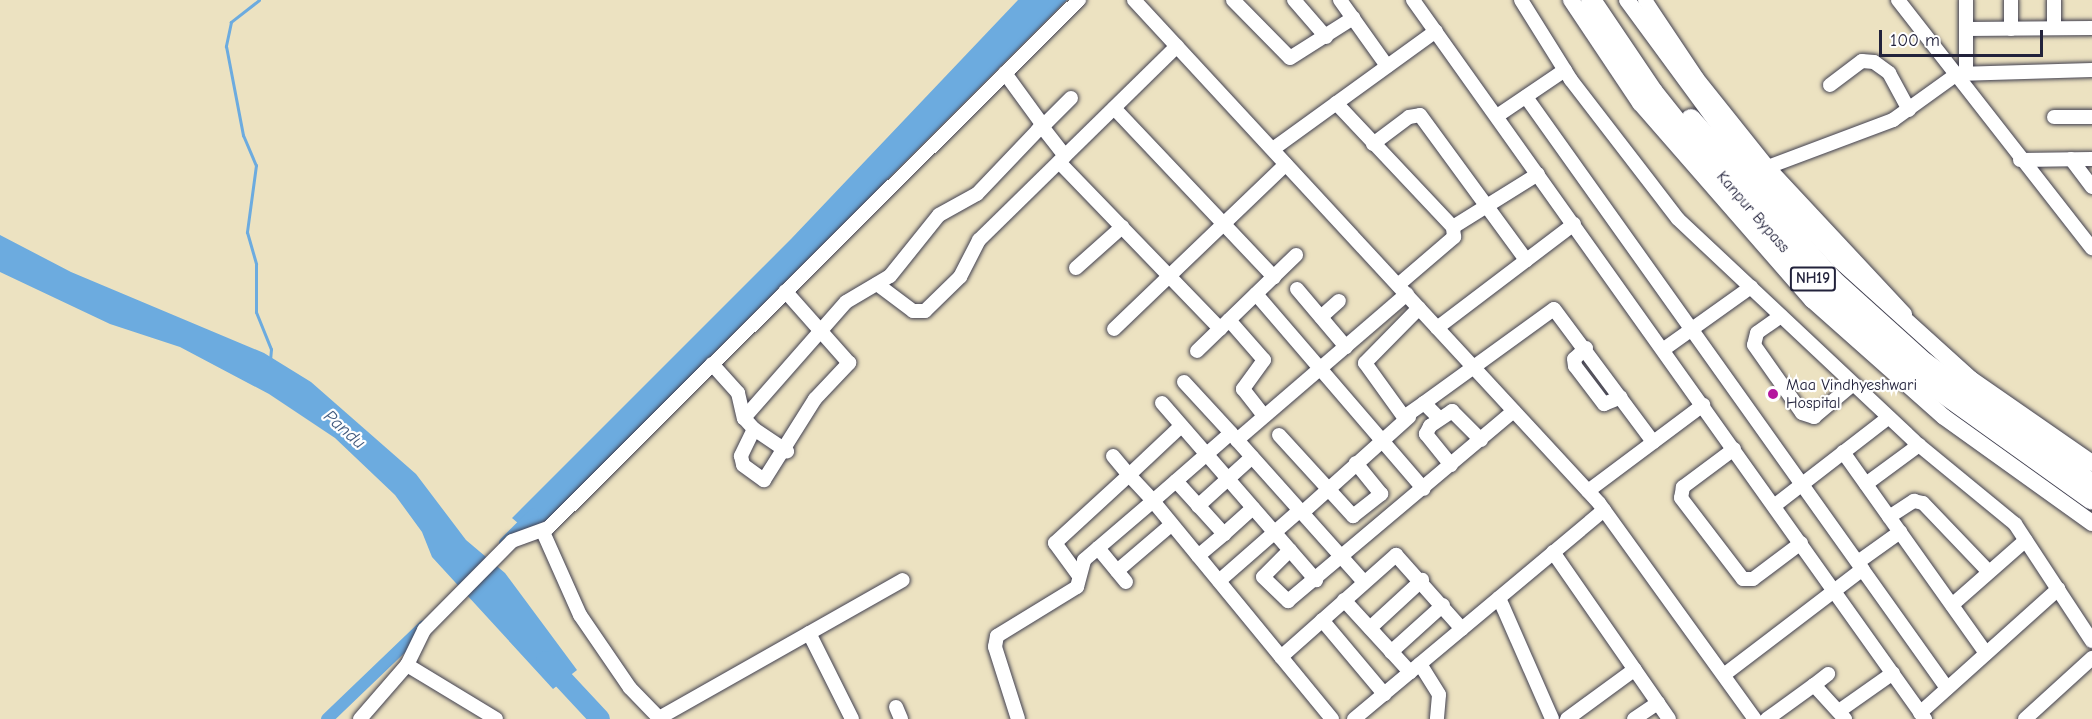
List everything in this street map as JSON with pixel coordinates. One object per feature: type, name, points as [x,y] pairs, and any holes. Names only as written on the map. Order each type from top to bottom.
[{"type":"highway","name":"Kanpur Bypass","points":[[1591,0],[1653,92],[1725,182],[1819,286],[1912,371],[2092,500]]},
{"type":"highway","name":"Kanpur Bypass","points":[[1606,0],[1662,84],[1833,280],[1925,363],[2092,484]]},
{"type":"main road","points":[[1570,0],[1640,104],[1800,287],[1907,387],[2092,523]]},
{"type":"main road","points":[[1627,0],[1735,147],[1838,259],[1971,379],[2092,463]]},
{"type":"street","points":[[360,719],[406,664],[424,630],[503,549],[526,534],[543,532],[1079,0]]},
{"type":"street","points":[[1134,0],[1588,491],[1725,674],[1755,719]]},
{"type":"street","points":[[1233,0],[1290,58],[1353,18]]},
{"type":"street","points":[[1294,0],[1326,37]]},
{"type":"street","points":[[1340,0],[1387,66]]},
{"type":"street","points":[[1413,0],[1922,716],[1947,688],[2058,589]]},
{"type":"street","points":[[1521,0],[1564,70],[1678,219],[1918,445],[2016,524],[2092,641]]},
{"type":"street","points":[[1645,0],[1697,78],[1768,167],[1884,287],[1912,328]]},
{"type":"street","points":[[1898,0],[1962,74],[2020,160],[2092,248]]},
{"type":"street","points":[[1962,74],[1966,0]]},
{"type":"street","points":[[2011,0],[2011,29]]},
{"type":"street","points":[[2054,0],[2054,28]]},
{"type":"street","points":[[1966,29],[2092,28]]},
{"type":"street","points":[[1273,149],[1436,31]]},
{"type":"street","points":[[877,284],[913,311],[925,311],[960,277],[979,240],[1177,46]]},
{"type":"street","points":[[1830,85],[1862,61],[1874,62],[1889,73],[1909,110]]},
{"type":"street","points":[[1497,116],[1564,70]]},
{"type":"street","points":[[1768,167],[1820,151],[1909,110],[1962,74],[2092,70]]},
{"type":"street","points":[[744,418],[821,328],[855,294],[877,284],[939,216],[977,194],[1037,131],[1042,124],[1005,73]]},
{"type":"street","points":[[1071,98],[1042,127],[1062,159],[1122,227],[1170,276],[1264,360],[1244,388],[1264,416]]},
{"type":"street","points":[[1526,98],[1803,483],[1947,688]]},
{"type":"street","points":[[1018,719],[995,640],[1077,587],[1084,560],[1206,454],[1264,416],[1346,346],[1454,237],[1453,227],[1336,104]]},
{"type":"street","points":[[1114,108],[1274,277]]},
{"type":"street","points":[[1373,144],[1409,117],[1420,115],[1526,260]]},
{"type":"street","points":[[2054,117],[2092,117]]},
{"type":"street","points":[[2071,159],[2092,187]]},
{"type":"street","points":[[2020,160],[2092,159]]},
{"type":"street","points":[[1114,329],[1286,164]]},
{"type":"street","points":[[1453,227],[1488,208],[1538,174]]},
{"type":"street","points":[[1437,328],[1574,224]]},
{"type":"street","points":[[1076,268],[1122,227]]},
{"type":"street","points":[[1197,351],[1296,255]]},
{"type":"street","points":[[1664,350],[1751,287]]},
{"type":"street","points":[[1298,289],[1346,346]]},
{"type":"street","points":[[754,429],[741,456],[756,478],[769,477],[787,451],[815,399],[849,363],[821,328],[785,291]]},
{"type":"street","points":[[1256,294],[1424,489]]},
{"type":"street","points":[[1321,317],[1339,301]]},
{"type":"street","points":[[1408,417],[1365,359],[1419,308]]},
{"type":"street","points":[[1219,581],[1274,532],[1328,489],[1424,402],[1471,365],[1554,309],[1586,348],[1653,442]]},
{"type":"street","points":[[1781,316],[1757,333],[1754,345],[1802,413],[1814,417],[1853,384]]},
{"type":"street","points":[[1586,348],[1574,359],[1575,366],[1604,404],[1621,397]]},
{"type":"street","points":[[712,364],[738,393],[744,418],[754,429],[787,451]]},
{"type":"street","points":[[1184,382],[1364,582]]},
{"type":"street","points":[[1424,402],[1439,418]]},
{"type":"street","points":[[1161,404],[1316,580]]},
{"type":"street","points":[[1588,491],[1703,405]]},
{"type":"street","points":[[1451,465],[1426,434],[1439,418],[1452,411],[1481,440]]},
{"type":"street","points":[[1290,550],[1267,569],[1265,581],[1288,601],[1343,558],[1514,411]]},
{"type":"street","points":[[1774,506],[1889,417]]},
{"type":"street","points":[[1080,576],[1055,543],[1181,426]]},
{"type":"street","points":[[1279,435],[1353,516],[1378,501],[1380,491],[1356,463]]},
{"type":"street","points":[[1866,484],[1918,445]]},
{"type":"street","points":[[1734,449],[1683,487],[1681,498],[1743,579],[1753,579],[1801,543]]},
{"type":"street","points":[[1843,452],[1986,653]]},
{"type":"street","points":[[1113,456],[1153,501],[1332,719]]},
{"type":"street","points":[[1198,506],[1252,457]]},
{"type":"street","points":[[1176,481],[1224,534]]},
{"type":"street","points":[[1889,517],[1914,501],[1923,503],[1989,572]]},
{"type":"street","points":[[1198,556],[1253,508]]},
{"type":"street","points":[[1354,719],[1604,510]]},
{"type":"street","points":[[1098,548],[1121,577],[1172,524]]},
{"type":"street","points":[[543,532],[580,615],[630,688],[660,719],[903,580]]},
{"type":"street","points":[[1725,674],[1834,591],[1900,532]]},
{"type":"street","points":[[1952,605],[2026,540]]},
{"type":"street","points":[[1554,552],[1669,719]]},
{"type":"street","points":[[1281,657],[1396,555],[1422,580],[1462,629]]},
{"type":"street","points":[[1370,628],[1422,580]]},
{"type":"street","points":[[1499,598],[1552,719]]},
{"type":"street","points":[[1344,600],[1391,652],[1415,668],[1439,694],[1437,719]]},
{"type":"street","points":[[1391,652],[1443,605]]},
{"type":"street","points":[[1322,620],[1384,694]]},
{"type":"street","points":[[1676,633],[1689,626]]},
{"type":"street","points":[[809,633],[852,719]]},
{"type":"street","points":[[2025,719],[2092,658]]},
{"type":"street","points":[[406,664],[496,719]]},
{"type":"street","points":[[1567,719],[1635,669]]},
{"type":"street","points":[[1814,685],[1843,717],[1893,673]]},
{"type":"street","points":[[1767,719],[1828,674]]},
{"type":"street","points":[[1634,719],[1658,703]]},
{"type":"water","points":[[1018,0],[1067,0],[532,535],[512,518],[791,239]]},
{"type":"water","points":[[0,235],[71,272],[264,353],[311,382],[416,474],[466,540],[505,573],[577,670],[553,689],[432,557],[422,532],[395,495],[335,438],[269,394],[180,347],[110,324],[0,272]]},
{"type":"waterway","points":[[259,0],[231,22],[226,46],[243,135],[256,165],[247,232],[256,264],[256,312],[271,349],[270,361]]},
{"type":"waterway","points":[[505,543],[533,515]]},
{"type":"waterway","points":[[327,719],[424,626]]},
{"type":"waterway","name":"Pandu","points":[[546,661],[600,719]]},
{"type":"place","name":"Maa Vindhyeshwari Hospital","points":[[1773,394]]}]
